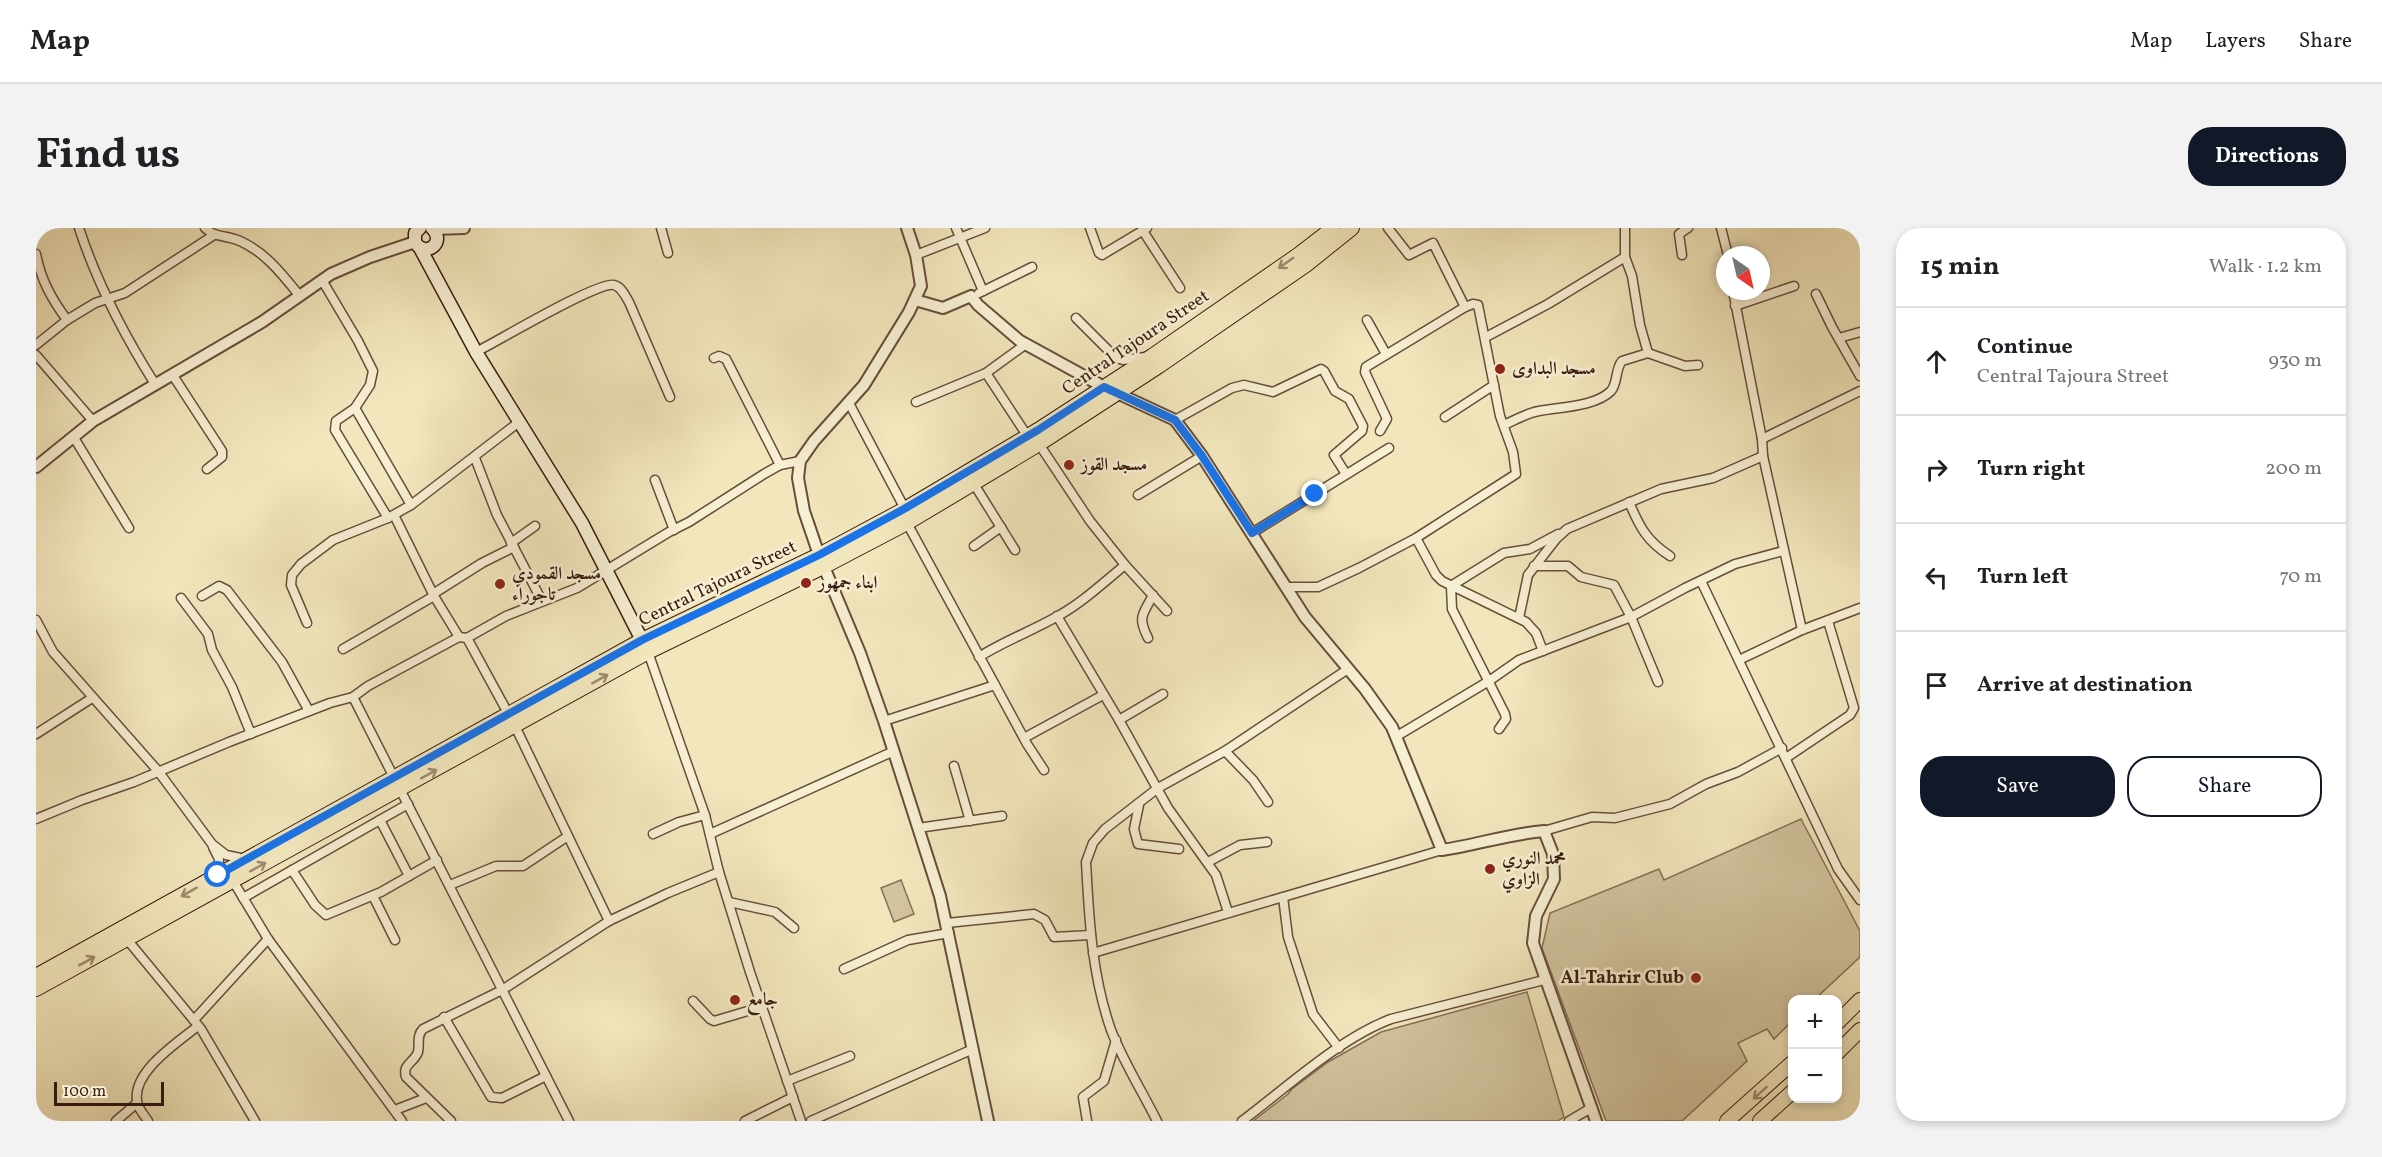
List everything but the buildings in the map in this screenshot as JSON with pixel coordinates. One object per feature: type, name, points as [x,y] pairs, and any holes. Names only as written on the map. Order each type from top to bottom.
[{"type":"main road","name":"Central Tajoura Street","points":[[36,976],[123,934],[247,859],[398,784],[645,646],[821,561],[906,516],[1033,440],[1104,387],[1298,255],[1333,228]]},
{"type":"main road","points":[[906,516],[974,484],[1033,440],[1117,393],[1306,265],[1352,228]]},
{"type":"main road","points":[[433,229],[438,236],[436,245],[438,279]]},
{"type":"main road","points":[[416,236],[428,250],[436,245]]},
{"type":"main road","points":[[416,236],[476,352],[582,523],[645,646]]},
{"type":"main road","points":[[36,989],[123,934],[233,881],[398,784]]},
{"type":"main road","points":[[1842,1018],[1860,1000]]},
{"type":"main road","points":[[1841,1049],[1860,1030]]},
{"type":"main road","points":[[1726,1121],[1788,1067]]},
{"type":"main road","points":[[1760,1121],[1788,1096]]},
{"type":"street","points":[[36,231],[42,228]]},
{"type":"street","points":[[79,228],[130,345],[155,384]]},
{"type":"street","points":[[205,228],[214,235],[236,239],[258,252],[278,268],[299,295]]},
{"type":"street","points":[[661,228],[668,253]]},
{"type":"street","points":[[907,228],[921,275],[921,286],[915,300],[864,385],[814,441],[800,461],[798,478],[801,500],[821,561],[852,631],[884,721],[948,928],[988,1121]]},
{"type":"street","points":[[956,228],[984,291]]},
{"type":"street","points":[[916,255],[985,228]]},
{"type":"street","points":[[1090,228],[1101,255],[1145,229],[1180,288]]},
{"type":"street","points":[[1388,228],[1409,255],[1433,243],[1465,308]]},
{"type":"street","points":[[1626,228],[1625,257],[1632,276],[1640,325],[1648,353]]},
{"type":"street","points":[[1682,255],[1679,234],[1688,228]]},
{"type":"street","points":[[1721,228],[1726,246]]},
{"type":"street","points":[[433,229],[460,229]]},
{"type":"street","points":[[436,245],[460,229]]},
{"type":"street","points":[[36,345],[67,320],[137,285],[214,235]]},
{"type":"street","points":[[36,467],[93,421],[262,322],[322,280],[416,236]]},
{"type":"street","points":[[36,254],[39,273],[45,287],[67,320]]},
{"type":"street","points":[[1486,337],[1548,304],[1625,257]]},
{"type":"street","points":[[915,300],[943,308],[1032,267]]},
{"type":"street","points":[[322,280],[373,371],[370,385],[356,408],[336,421],[335,430],[391,517],[434,595],[463,638],[512,720],[609,921]]},
{"type":"street","points":[[476,352],[580,296],[607,285],[614,285],[618,286],[629,303],[670,397]]},
{"type":"street","points":[[1735,306],[1794,286]]},
{"type":"street","points":[[1816,294],[1860,376]]},
{"type":"street","points":[[971,296],[1008,333],[1026,344],[1104,387],[1175,420],[1202,456],[1305,617],[1365,689],[1397,736],[1408,769],[1442,850]]},
{"type":"street","points":[[1734,300],[1762,439],[1763,456],[1802,630]]},
{"type":"street","points":[[1285,587],[1318,586],[1359,568],[1416,538],[1516,474],[1513,452],[1494,385],[1478,305],[1473,304],[1465,308],[1386,354],[1365,369],[1387,419],[1380,431]]},
{"type":"street","points":[[1076,318],[1116,358],[1123,360],[1152,356]]},
{"type":"street","points":[[1367,320],[1386,354]]},
{"type":"street","points":[[1839,338],[1860,332]]},
{"type":"street","points":[[916,402],[986,373],[1026,344]]},
{"type":"street","points":[[1504,425],[1533,412],[1575,407],[1606,394],[1613,388],[1619,364],[1622,361],[1648,353],[1685,366],[1698,365]]},
{"type":"street","points":[[36,355],[93,421]]},
{"type":"street","points":[[714,358],[724,357],[726,359],[780,465]]},
{"type":"street","points":[[1175,420],[1232,388],[1244,385],[1273,392],[1321,369],[1337,393],[1349,399],[1363,426],[1362,431],[1334,455],[1346,474]]},
{"type":"street","points":[[986,373],[1090,521],[1125,565],[1167,611]]},
{"type":"street","points":[[172,374],[222,451],[222,457],[207,469]]},
{"type":"street","points":[[1445,417],[1494,385]]},
{"type":"street","points":[[1762,439],[1793,426],[1860,391]]},
{"type":"street","points":[[849,404],[979,657],[1044,770]]},
{"type":"street","points":[[356,408],[411,505]]},
{"type":"street","points":[[307,623],[291,585],[292,575],[307,558],[333,540],[391,517],[411,505],[519,423]]},
{"type":"street","points":[[73,436],[129,528]]},
{"type":"street","points":[[1252,533],[1389,448]]},
{"type":"street","points":[[1138,495],[1202,456]]},
{"type":"street","points":[[1451,586],[1504,553],[1530,549],[1568,529],[1661,489],[1713,478],[1763,456]]},
{"type":"street","points":[[475,458],[497,515],[542,601]]},
{"type":"street","points":[[36,819],[309,711],[353,697],[369,686],[506,616],[577,588],[780,465],[800,461]]},
{"type":"street","points":[[655,480],[674,530]]},
{"type":"street","points":[[974,484],[1015,549]]},
{"type":"street","points":[[1629,502],[1639,526],[1652,544],[1670,556]]},
{"type":"street","points":[[343,649],[434,595],[512,545],[535,526]]},
{"type":"street","points":[[974,546],[1001,527]]},
{"type":"street","points":[[1519,618],[1528,574],[1568,529]]},
{"type":"street","points":[[1416,538],[1436,575],[1451,586],[1519,618],[1532,627],[1543,651]]},
{"type":"street","points":[[1397,736],[1489,681],[1511,664],[1631,617],[1735,564],[1783,551]]},
{"type":"street","points":[[979,657],[1002,642],[1057,616],[1095,592],[1125,565]]},
{"type":"street","points":[[1534,566],[1568,566],[1581,577],[1614,585],[1631,617],[1658,682]]},
{"type":"street","points":[[1701,581],[1838,869],[1860,900]]},
{"type":"street","points":[[202,596],[219,586],[227,590],[282,662],[309,711]]},
{"type":"street","points":[[1451,586],[1452,609],[1506,719],[1499,729]]},
{"type":"street","points":[[1148,638],[1142,626],[1142,613],[1152,595]]},
{"type":"street","points":[[181,597],[208,634],[212,651],[232,687],[251,734]]},
{"type":"street","points":[[1739,660],[1802,630],[1860,608]]},
{"type":"street","points":[[1057,616],[1168,808],[1216,874],[1228,912]]},
{"type":"street","points":[[36,620],[53,652],[158,771],[212,844],[219,859],[218,875]]},
{"type":"street","points":[[1786,758],[1850,715],[1854,708],[1828,621]]},
{"type":"street","points":[[645,646],[705,815],[719,872],[761,1007],[801,1121]]},
{"type":"street","points":[[1157,1121],[1116,1040],[1105,1009],[1090,935],[1086,862],[1089,851],[1105,829],[1139,805],[1158,788],[1225,751],[1348,669]]},
{"type":"street","points":[[884,721],[995,685]]},
{"type":"street","points":[[1119,720],[1163,694]]},
{"type":"street","points":[[1024,738],[1102,695]]},
{"type":"street","points":[[353,697],[569,1121]]},
{"type":"street","points":[[36,734],[92,698]]},
{"type":"street","points":[[1093,953],[1442,850],[1528,832],[1544,831],[1592,817],[1615,818],[1670,804],[1782,748]]},
{"type":"street","points":[[710,834],[894,751]]},
{"type":"street","points":[[1225,751],[1253,780],[1268,802]]},
{"type":"street","points":[[954,766],[970,821]]},
{"type":"street","points":[[243,898],[408,804]]},
{"type":"street","points":[[1139,805],[1134,829],[1138,844],[1179,849]]},
{"type":"street","points":[[652,834],[679,822],[705,815]]},
{"type":"street","points":[[918,828],[1002,816]]},
{"type":"street","points":[[380,820],[409,876]]},
{"type":"street","points":[[1544,831],[1553,854],[1554,879],[1536,916],[1533,943],[1544,980],[1596,1121]]},
{"type":"street","points":[[450,885],[496,866],[523,866],[568,836]]},
{"type":"street","points":[[1208,862],[1240,845],[1267,842]]},
{"type":"street","points":[[212,844],[226,855],[247,859]]},
{"type":"street","points":[[292,870],[315,905],[326,915],[373,896],[437,860]]},
{"type":"street","points":[[451,1121],[406,1077],[405,1069],[417,1053],[420,1032],[444,1017],[502,990],[609,921],[719,872]]},
{"type":"street","points":[[233,881],[268,939],[402,1121]]},
{"type":"street","points":[[1852,890],[1860,883]]},
{"type":"street","points":[[373,896],[394,940]]},
{"type":"street","points":[[1283,897],[1288,937],[1313,1014],[1339,1048]]},
{"type":"street","points":[[729,902],[776,912],[794,928]]},
{"type":"street","points":[[844,969],[908,940],[948,928],[1034,914],[1045,920],[1054,937],[1090,935]]},
{"type":"street","points":[[123,934],[196,1023],[255,1121]]},
{"type":"street","points":[[148,1121],[137,1103],[139,1084],[147,1070],[196,1023],[268,939]]},
{"type":"street","points":[[1242,1121],[1339,1048],[1371,1027],[1391,1019],[1544,980]]},
{"type":"street","points":[[693,1001],[714,1021],[761,1007]]},
{"type":"street","points":[[444,1017],[491,1097],[502,1098],[546,1076]]},
{"type":"street","points":[[1087,1121],[1083,1097],[1104,1081],[1116,1040]]},
{"type":"street","points":[[811,1121],[973,1049]]},
{"type":"street","points":[[787,1082],[850,1056]]},
{"type":"street","points":[[745,1121],[793,1097]]},
{"type":"street","points":[[395,1110],[426,1098]]},
{"type":"street","points":[[116,1121],[137,1103]]},
{"type":"street","points":[[1569,1121],[1592,1108]]},
{"type":"shaded area","name":"Al-Tahrir Club","points":[[1801,819],[1860,931],[1860,957],[1819,995],[1788,995],[1788,1025],[1774,1039],[1767,1029],[1738,1043],[1747,1061],[1682,1121],[1606,1121],[1542,948],[1550,913],[1659,869],[1664,880]]},
{"type":"shaded area","points":[[901,880],[914,914],[894,922],[881,888]]},
{"type":"shaded area","points":[[1527,992],[1564,1117],[1558,1121],[1253,1121],[1328,1062],[1381,1032]]},
{"type":"place","name":"مسجد البداوى","points":[[1500,369]]},
{"type":"place","name":"مسجد القوز","points":[[1069,465]]},
{"type":"place","name":"ابناء جمهور","points":[[806,583]]},
{"type":"place","name":"مسجد القمودي تاجوراء","points":[[500,584]]},
{"type":"place","name":"محمد النوري الزاوي","points":[[1490,869]]},
{"type":"place","name":"Al-Tahrir Club","points":[[1696,978]]},
{"type":"place","name":"جامع","points":[[735,1000]]},
{"type":"route","points":[[218,875],[395,779],[642,640],[859,534],[1038,430],[1104,387],[1175,420],[1202,456],[1252,533],[1315,494]]}]
